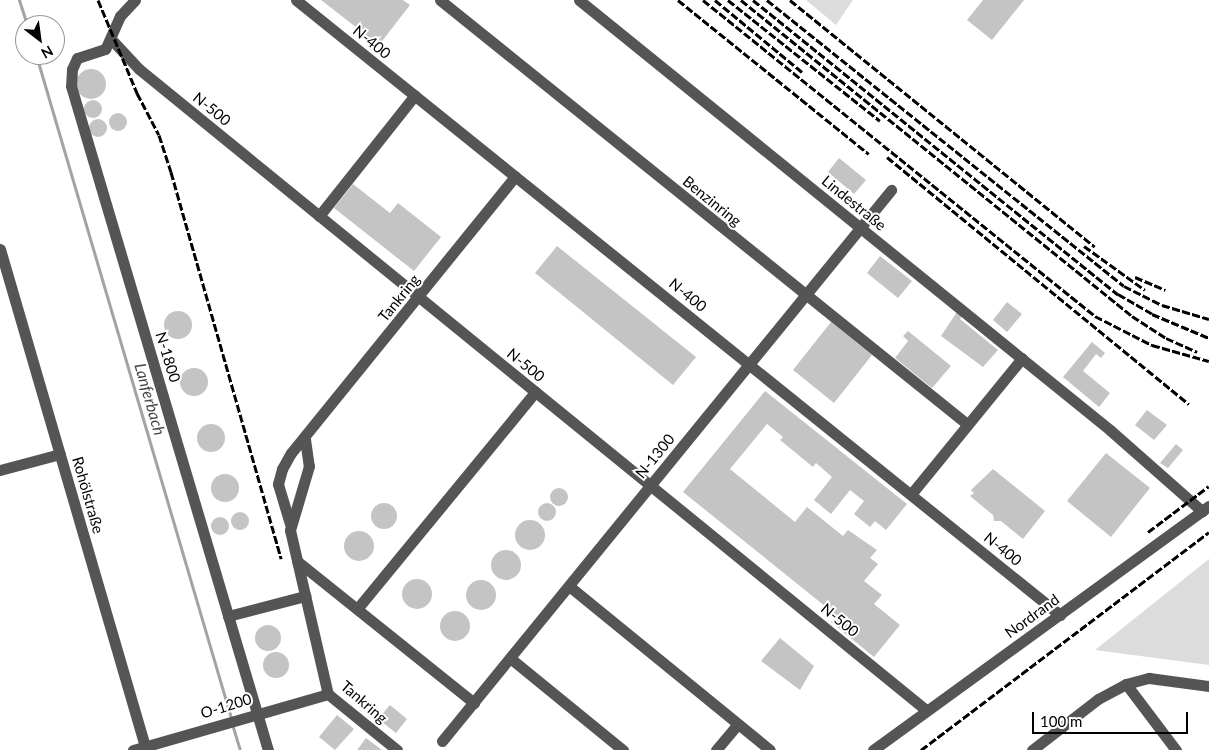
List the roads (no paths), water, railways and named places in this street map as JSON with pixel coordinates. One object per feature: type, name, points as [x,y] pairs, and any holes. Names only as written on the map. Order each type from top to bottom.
[{"type":"lane","points":[[111,39],[120,16],[135,0]]},
{"type":"lane","name":"N-400","points":[[296,0],[1060,615]]},
{"type":"lane","name":"Benzinring","points":[[440,0],[967,424]]},
{"type":"lane","name":"Lindestraße","points":[[579,0],[1206,509]]},
{"type":"lane","name":"N-500","points":[[111,39],[139,70],[926,710]]},
{"type":"lane","name":"N-1800","points":[[111,39],[106,49],[77,58],[72,69],[71,86],[268,750]]},
{"type":"lane","points":[[319,216],[415,95]]},
{"type":"lane","name":"Tankring","points":[[397,750],[328,694],[290,524],[278,484],[282,469],[304,439],[515,176]]},
{"type":"lane","name":"N-1300","points":[[442,741],[651,486],[748,363],[891,190]]},
{"type":"lane","name":"Rohölstraße","points":[[0,249],[145,748]]},
{"type":"lane","points":[[912,494],[1022,358]]},
{"type":"lane","points":[[357,609],[535,392]]},
{"type":"lane","name":"Tankring","points":[[290,524],[309,466],[304,439]]},
{"type":"lane","points":[[0,470],[60,454]]},
{"type":"lane","name":"Nordrand","points":[[873,750],[1206,509]]},
{"type":"lane","points":[[297,561],[474,703]]},
{"type":"lane","points":[[569,586],[770,750]]},
{"type":"lane","points":[[228,616],[305,596]]},
{"type":"lane","points":[[510,658],[623,750]]},
{"type":"lane","points":[[1032,750],[1098,699],[1126,684],[1149,678],[1209,686]]},
{"type":"lane","points":[[1126,684],[1176,750]]},
{"type":"lane","name":"O-1200","points":[[133,750],[145,748],[256,712],[328,694]]},
{"type":"lane","points":[[716,750],[738,724]]},
{"type":"waterway","name":"Lanferbach","points":[[19,0],[24,15]]},
{"type":"waterway","name":"Lanferbach","points":[[39,65],[231,718]]},
{"type":"waterway","name":"Lanferbach","points":[[232,724],[240,750]]},
{"type":"railway","points":[[98,0],[137,93],[159,135],[281,559]]},
{"type":"railway","points":[[678,0],[869,154]]},
{"type":"railway","points":[[703,0],[1095,316],[1152,345],[1209,361]]},
{"type":"railway","points":[[715,0],[802,72]]},
{"type":"railway","points":[[728,0],[880,121]]},
{"type":"railway","points":[[741,0],[1132,316],[1166,338],[1197,352]]},
{"type":"railway","points":[[753,0],[1118,294],[1152,314],[1209,338]]},
{"type":"railway","points":[[767,0],[1124,286],[1162,305],[1209,319]]},
{"type":"railway","points":[[790,0],[1095,247]]},
{"type":"railway","points":[[887,157],[1189,404]]},
{"type":"railway","points":[[1084,246],[1145,290]]},
{"type":"railway","points":[[1135,277],[1165,290]]},
{"type":"railway","points":[[1148,532],[1209,486]]},
{"type":"railway","points":[[921,750],[1209,532]]}]
